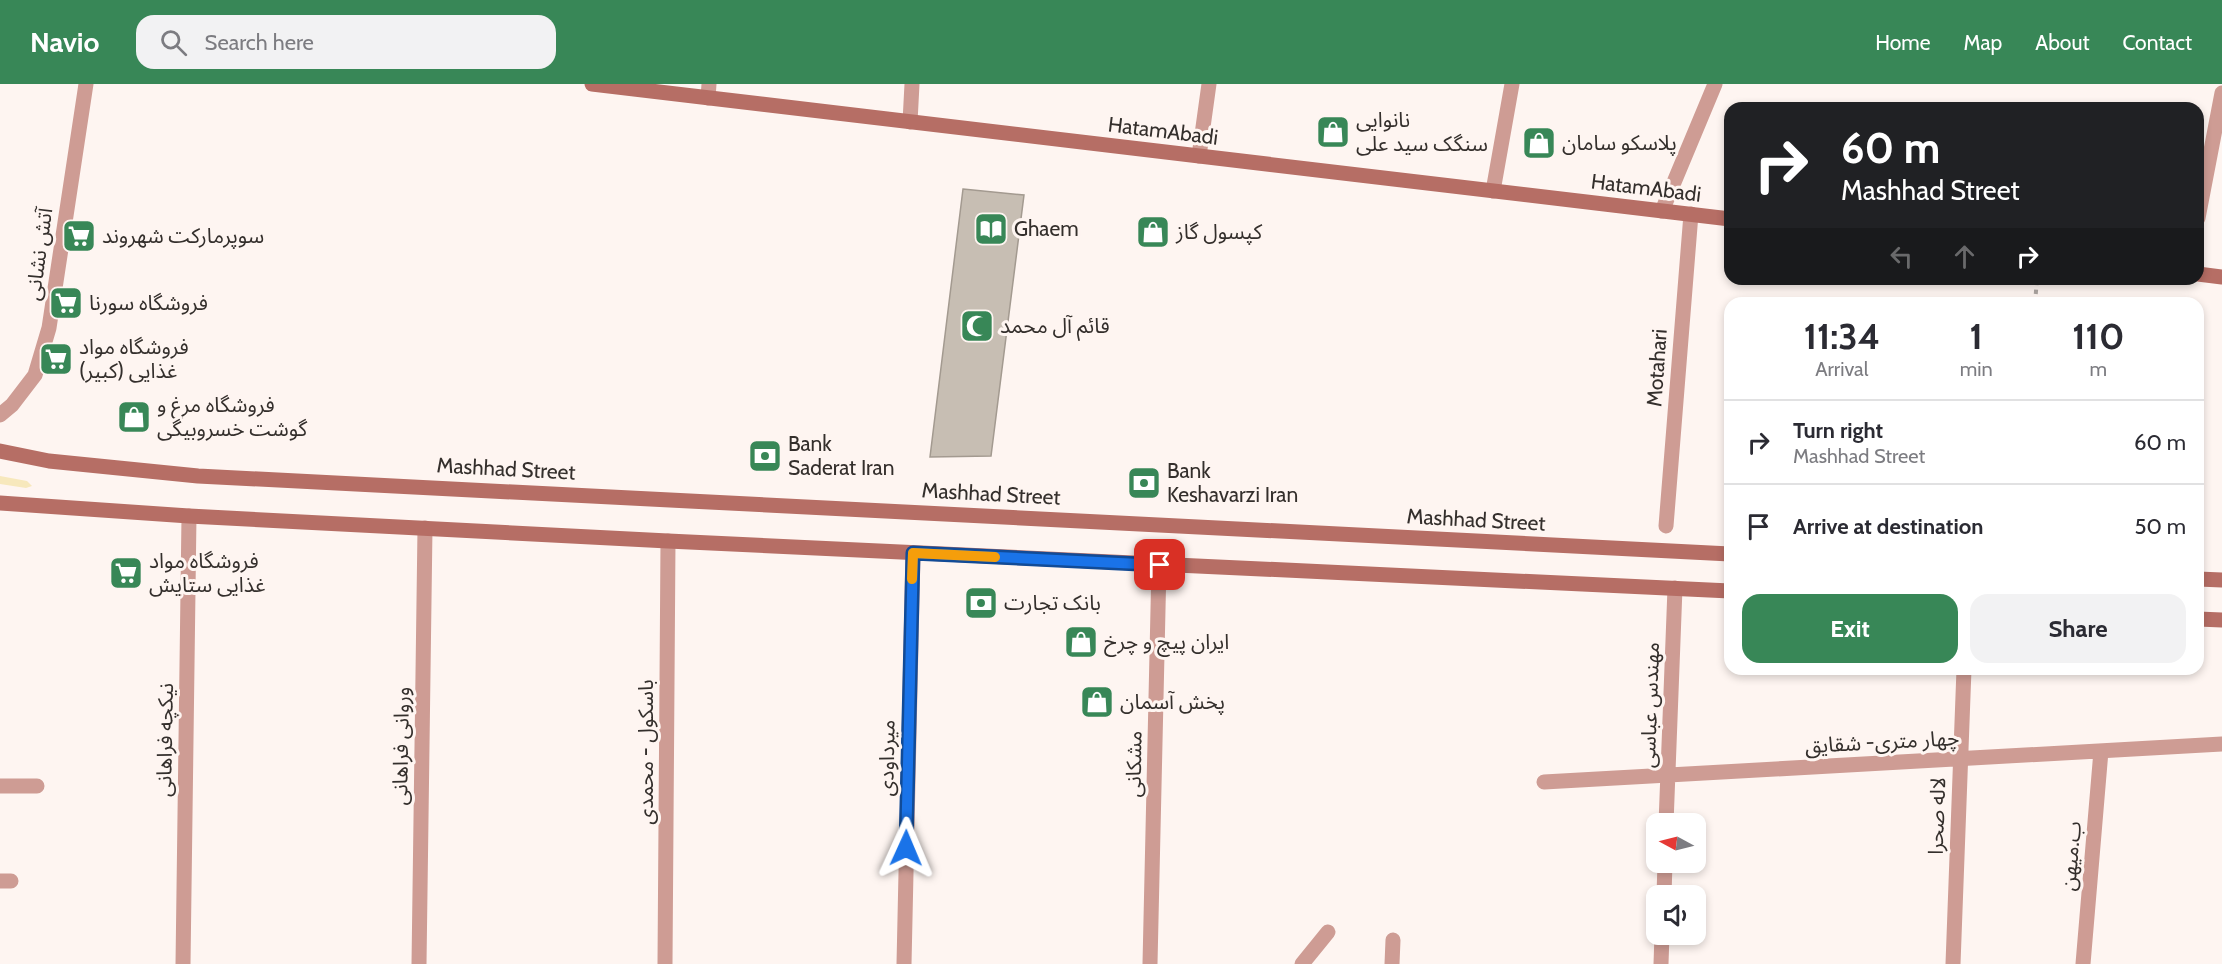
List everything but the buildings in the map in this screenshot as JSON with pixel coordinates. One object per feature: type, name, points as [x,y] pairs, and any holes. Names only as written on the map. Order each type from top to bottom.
[{"type":"main road","name":"HatamAbadi","points":[[592,84],[709,91],[910,122],[1724,218]]},
{"type":"main road","points":[[2204,275],[2222,277]]},
{"type":"main road","name":"Mashhad Street","points":[[0,451],[49,461],[198,476],[1724,554]]},
{"type":"main road","points":[[0,503],[189,516],[668,541],[1724,591]]},
{"type":"main road","points":[[2204,579],[2222,580]]},
{"type":"main road","points":[[2204,619],[2222,620]]},
{"type":"street","name":"آتش نشانی","points":[[0,415],[12,405],[35,375],[50,328],[86,84]]},
{"type":"street","points":[[910,122],[912,84]]},
{"type":"street","points":[[1199,156],[1209,84]]},
{"type":"street","points":[[1493,191],[1512,84]]},
{"type":"street","points":[[1662,211],[1715,84]]},
{"type":"street","points":[[2204,187],[2222,93]]},
{"type":"street","name":"Motahari","points":[[1666,526],[1690,214]]},
{"type":"street","name":"نیکچه فراهانی","points":[[183,964],[189,516]]},
{"type":"street","name":"وروانی فراهانی","points":[[419,964],[425,528]]},
{"type":"street","name":"باسکول - محمدی","points":[[665,964],[668,541]]},
{"type":"street","name":"میرداودی","points":[[904,964],[913,553]]},
{"type":"street","name":"مشکانی","points":[[1150,964],[1160,565]]},
{"type":"street","name":"مهندس عباسی","points":[[1666,813],[1675,588]]},
{"type":"street","name":"لاله صحرا","points":[[1953,964],[1964,675]]},
{"type":"street","name":"چهار متری- شقایق","points":[[1544,782],[2222,744]]},
{"type":"street","name":"ب.میهن","points":[[2083,964],[2101,751]]},
{"type":"street","points":[[0,786],[37,786]]},
{"type":"street","points":[[1302,964],[1328,932]]},
{"type":"street","points":[[1392,964],[1393,940]]},
{"type":"street","points":[[1661,964],[1662,945]]},
{"type":"shaded area","points":[[0,476],[27,481],[32,486],[26,488],[0,484]]},
{"type":"slow traffic","points":[[912,579],[913,553],[995,557]]},
{"type":"place","name":"نانوایی سنگک سید علی","points":[[1333,132]]},
{"type":"place","name":"پلاسکو سامان","points":[[1539,143]]},
{"type":"place","name":"Ghaem","points":[[991,229]]},
{"type":"place","name":"کپسول گاز","points":[[1153,232]]},
{"type":"place","name":"سوپرمارکت شهروند","points":[[79,236]]},
{"type":"place","name":"فروشگاه سورنا","points":[[66,303]]},
{"type":"place","name":"قائم آل محمد","points":[[977,326]]},
{"type":"place","name":"فروشگاه مواد غذایی (کبیر)","points":[[56,359]]},
{"type":"place","name":"فروشگاه مرغ و گوشت خسروبیگی","points":[[134,417]]},
{"type":"place","name":"Bank Saderat Iran","points":[[765,456]]},
{"type":"place","name":"Bank Keshavarzi Iran","points":[[1144,483]]},
{"type":"place","name":"فروشگاه مواد غذایی ستایش","points":[[126,573]]},
{"type":"place","name":"بانک تجارت","points":[[981,603]]},
{"type":"place","name":"ایران پیچ و چرخ","points":[[1081,642]]},
{"type":"place","name":"پخش آسمان","points":[[1097,702]]},
{"type":"route","points":[[906,848],[913,553],[1160,565]]}]
